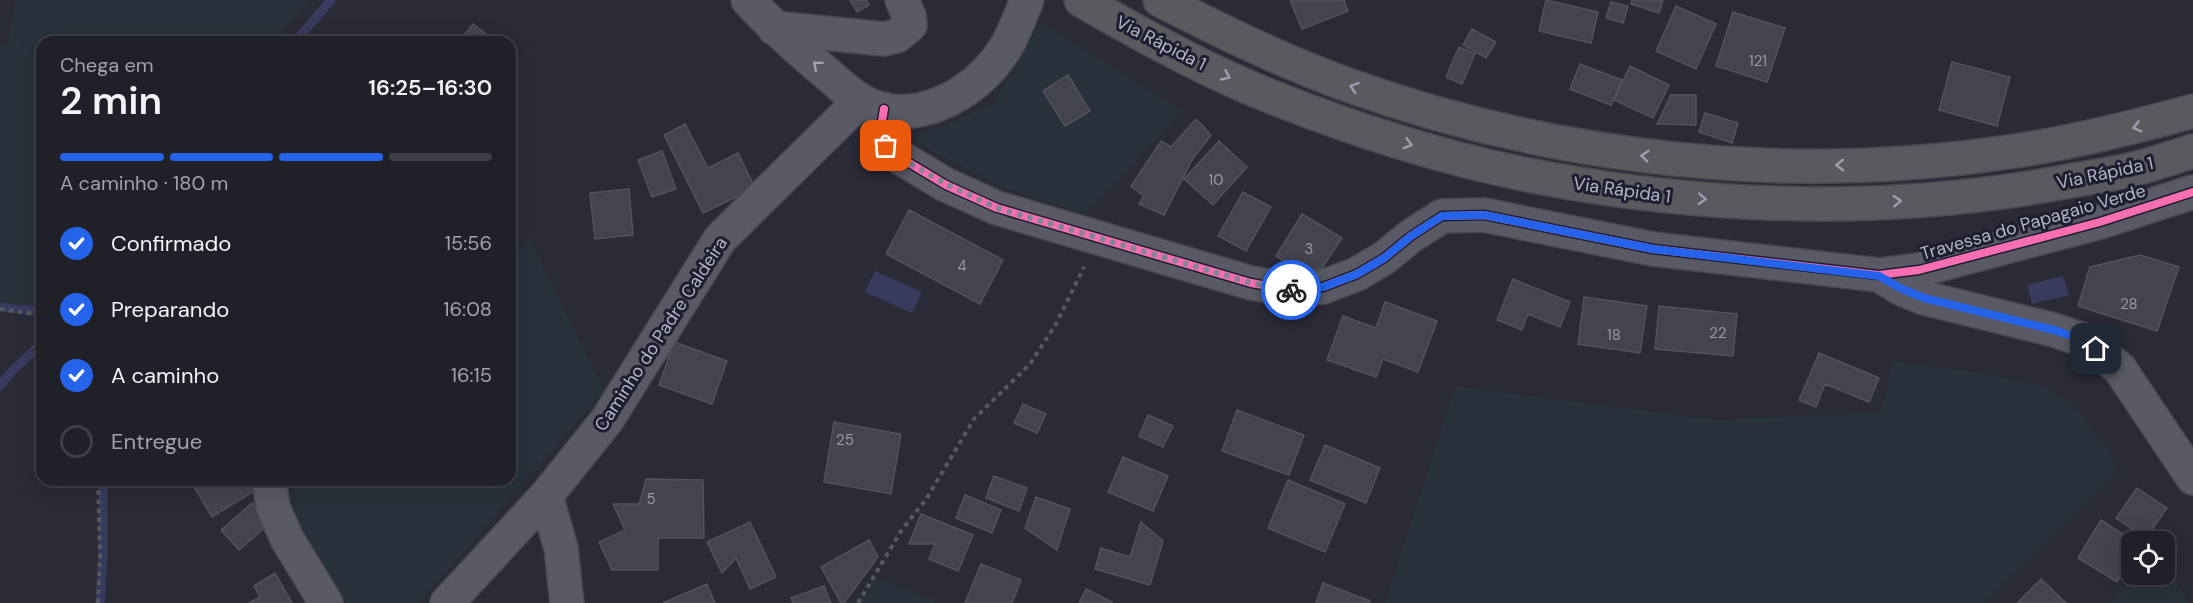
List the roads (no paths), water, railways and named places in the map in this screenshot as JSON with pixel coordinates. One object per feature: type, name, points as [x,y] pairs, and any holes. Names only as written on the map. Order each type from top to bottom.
[{"type":"highway","name":"Via Rápida 1","points":[[1081,0],[1144,36],[1270,97],[1402,142],[1471,162],[1542,178],[1613,190],[1684,198],[1775,202],[1858,203],[1940,198],[2026,190],[2136,169],[2193,151]]},
{"type":"highway","name":"Via Rápida 1","points":[[1160,0],[1218,30],[1281,58],[1344,84],[1390,99],[1482,126],[1552,142],[1694,161],[1776,165],[1854,165],[1940,160],[2016,151],[2123,130],[2193,111]]},
{"type":"street","points":[[748,0],[774,28],[872,105],[914,112],[945,101],[968,89],[985,75],[1005,49],[1027,0]]},
{"type":"street","points":[[774,28],[884,39],[897,36],[910,25],[902,0]]},
{"type":"street","points":[[872,105],[886,146],[946,184],[997,208],[1251,283],[1290,290],[1323,287],[1357,274],[1384,258],[1411,236],[1442,216],[1484,215],[1653,249],[1879,276],[1924,298],[2054,330],[2086,341],[2120,369],[2193,478]]},
{"type":"street","name":"Caminho do Padre Caldeira","points":[[447,603],[546,496],[607,420],[720,239],[872,105]]},
{"type":"street","name":"Travessa do Papagaio Verde","points":[[1879,276],[1919,270],[2100,222],[2193,192]]},
{"type":"street","points":[[269,486],[273,507],[287,539],[326,603]]},
{"type":"street","points":[[546,496],[561,548],[567,603]]},
{"type":"water","points":[[875,271],[922,292],[912,313],[865,292]]},
{"type":"water","points":[[2063,276],[2069,295],[2032,304],[2027,285]]},
{"type":"waterway","points":[[300,36],[331,0]]},
{"type":"waterway","points":[[0,307],[36,311]]},
{"type":"waterway","points":[[0,386],[36,349]]},
{"type":"waterway","points":[[100,603],[103,486]]}]
